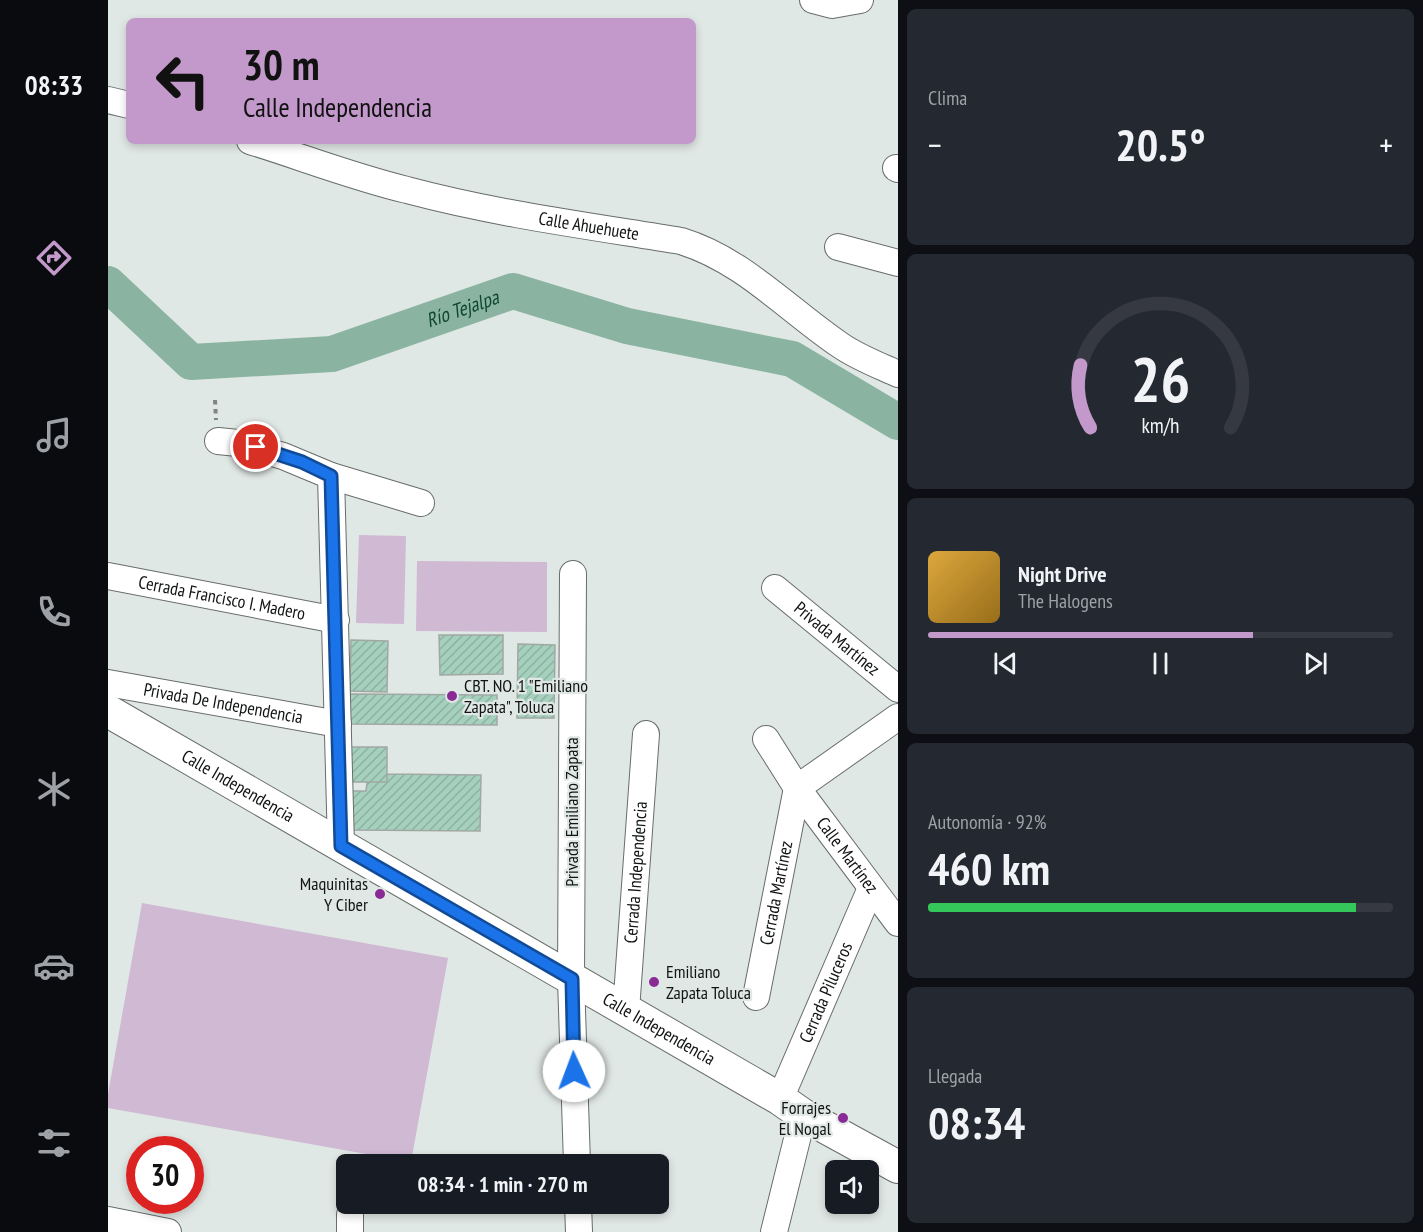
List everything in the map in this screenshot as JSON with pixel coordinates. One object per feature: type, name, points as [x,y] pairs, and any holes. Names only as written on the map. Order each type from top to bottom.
[{"type":"main road","name":"Calle Independencia","points":[[108,711],[898,1167]]},
{"type":"street","points":[[813,0],[832,5],[860,0]]},
{"type":"street","points":[[108,100],[126,104]]},
{"type":"street","name":"Calle Ahuehuete","points":[[259,144],[346,174],[408,191],[510,214],[681,241],[704,248],[726,259],[839,344],[898,374]]},
{"type":"street","points":[[838,247],[898,263]]},
{"type":"street","points":[[218,441],[238,443],[284,456],[331,476],[422,503]]},
{"type":"street","points":[[331,476],[341,846]]},
{"type":"street","name":"Privada Emiliano Zapata","points":[[573,574],[572,979],[577,1154]]},
{"type":"street","name":"Cerrada Francisco I. Madero","points":[[108,576],[336,620]]},
{"type":"street","name":"Privada Martínez","points":[[775,588],[898,689]]},
{"type":"street","name":"Privada De Independencia","points":[[108,683],[338,724]]},
{"type":"street","points":[[766,739],[797,788],[898,717]]},
{"type":"street","name":"Cerrada Independencia","points":[[626,1010],[646,734]]},
{"type":"street","name":"Calle Martínez","points":[[797,788],[898,923]]},
{"type":"street","name":"Cerrada Martínez","points":[[756,997],[797,788]]},
{"type":"street","name":"Cerrada Piluceros","points":[[774,1232],[792,1107],[872,888]]},
{"type":"street","points":[[578,1214],[579,1232]]},
{"type":"street","points":[[108,1220],[168,1232]]},
{"type":"shaded area","points":[[359,535],[406,536],[404,624],[356,623]]},
{"type":"shaded area","points":[[417,561],[547,562],[547,632],[416,631]]},
{"type":"shaded area","points":[[142,903],[448,958],[412,1154],[366,1154],[108,1108],[108,1094]]},
{"type":"building","points":[[439,635],[503,635],[503,674],[440,675]]},
{"type":"building","points":[[351,640],[388,641],[387,692],[350,691]]},
{"type":"building","points":[[518,644],[555,645],[554,718],[517,718]]},
{"type":"building","points":[[348,694],[497,695],[497,725],[348,724]]},
{"type":"building","points":[[349,747],[387,747],[387,782],[349,782]]},
{"type":"building","points":[[387,774],[481,775],[480,831],[350,830],[350,791],[366,791],[367,782],[387,782]]},
{"type":"waterway","name":"Río Tejalpa","points":[[108,284],[191,362],[332,354],[513,291],[627,326],[792,359],[898,422]]},
{"type":"place","name":"CBT. NO. 1 \"Emiliano Zapata\", Toluca","points":[[452,696]]},
{"type":"place","name":"Maquinitas Y Ciber","points":[[380,894]]},
{"type":"place","name":"Emiliano Zapata Toluca","points":[[654,982]]},
{"type":"place","name":"Forrajes El Nogal","points":[[843,1118]]},
{"type":"route","points":[[256,447],[302,462],[331,476],[341,846],[572,979],[574,1071]]}]
